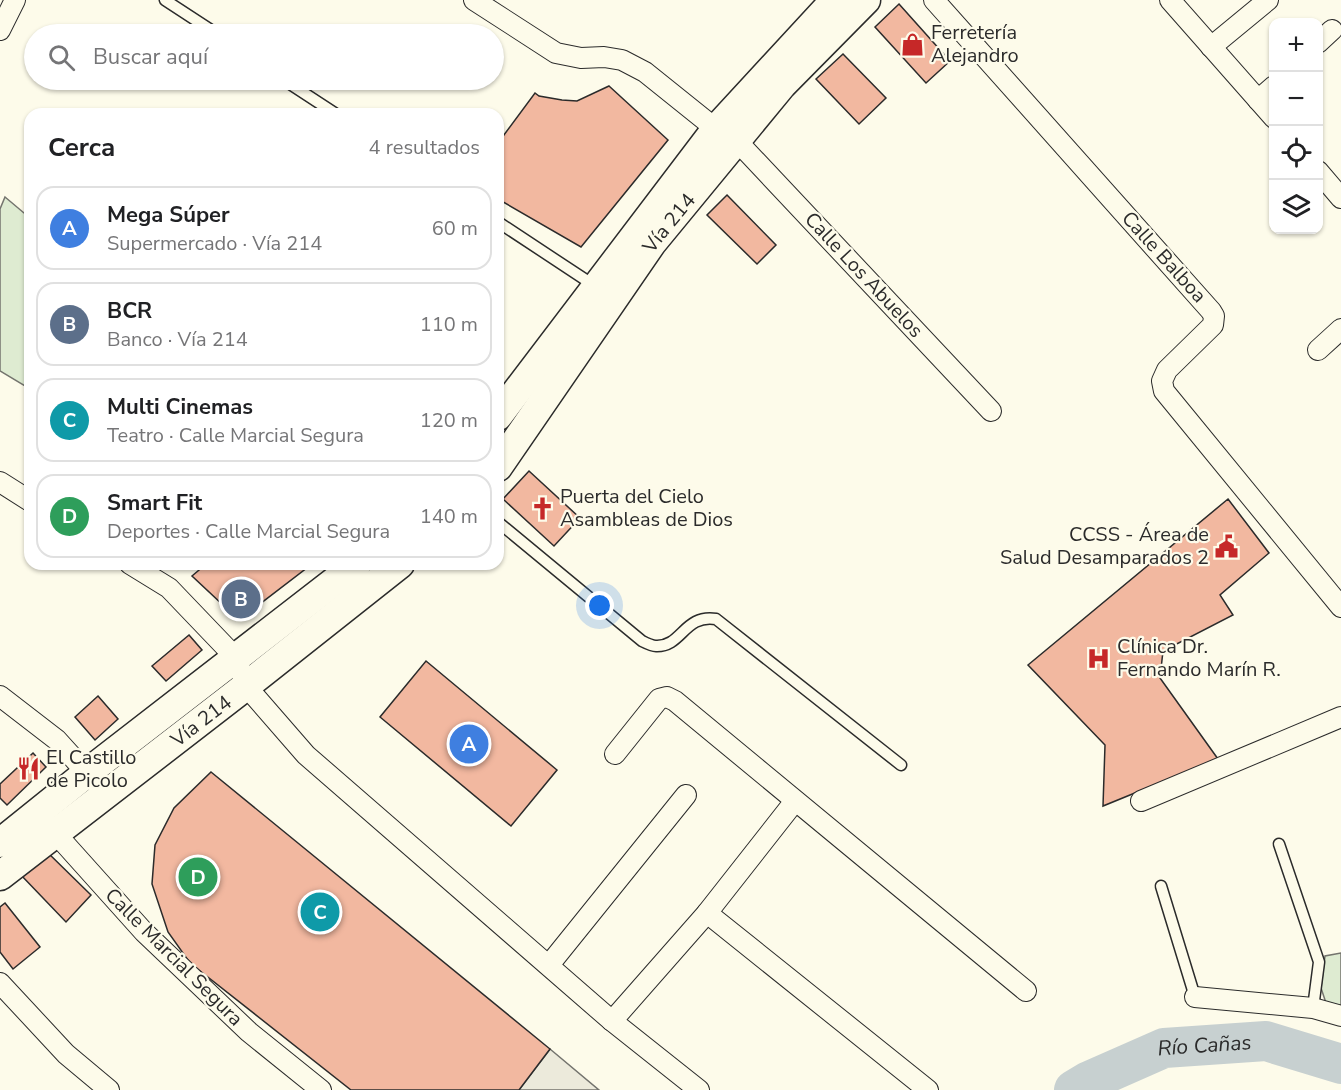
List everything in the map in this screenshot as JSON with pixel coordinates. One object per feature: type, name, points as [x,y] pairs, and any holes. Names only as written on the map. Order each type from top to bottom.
[{"type":"main road","name":"Vía 214","points":[[504,408],[595,286],[726,135],[835,0]]},
{"type":"main road","name":"Vía 214","points":[[504,458],[726,135],[782,85],[867,0]]},
{"type":"main road","name":"Vía 214","points":[[0,876],[87,773],[349,570]]},
{"type":"main road","name":"Vía 214","points":[[0,843],[105,795],[392,570]]},
{"type":"street","points":[[2,23],[15,0]]},
{"type":"street","name":"Calle Los Abuelos","points":[[474,0],[556,53],[581,58],[604,57],[622,60],[645,72],[726,135],[992,411]]},
{"type":"street","name":"Calle Balboa","points":[[934,0],[1211,310],[1214,316],[1213,325],[1167,370],[1162,381],[1164,391],[1341,607]]},
{"type":"street","points":[[1170,0],[1269,112]]},
{"type":"street","points":[[1211,47],[1268,0]]},
{"type":"street","points":[[1258,100],[1269,90]]},
{"type":"street","points":[[1318,350],[1341,329]]},
{"type":"street","points":[[0,482],[24,497]]},
{"type":"street","points":[[140,570],[169,588],[236,658],[246,686],[306,755],[612,1021],[699,1090]]},
{"type":"street","points":[[0,696],[57,740],[105,795]]},
{"type":"street","points":[[615,754],[659,699],[667,697],[675,701],[1026,992]]},
{"type":"street","points":[[1141,801],[1341,717]]},
{"type":"street","points":[[549,965],[686,795]]},
{"type":"street","points":[[612,1021],[707,913],[795,801]]},
{"type":"street","name":"Calle Marcial Segura","points":[[47,823],[144,932],[249,1032],[321,1090]]},
{"type":"street","points":[[707,913],[928,1090]]},
{"type":"street","points":[[0,983],[66,1054],[109,1090]]},
{"type":"street","points":[[1195,997],[1313,1008],[1341,1016]]},
{"type":"lane","points":[[165,0],[202,24]]},
{"type":"lane","points":[[299,90],[327,108]]},
{"type":"lane","points":[[504,226],[595,286]]},
{"type":"lane","points":[[504,527],[642,641],[656,646],[669,644],[695,620],[706,617],[716,619],[902,765]]},
{"type":"lane","points":[[1279,844],[1319,962],[1313,1008]]},
{"type":"lane","points":[[1161,886],[1195,997]]},
{"type":"green space","points":[[5,197],[24,213],[24,385],[0,371],[0,209]]},
{"type":"green space","points":[[1341,953],[1341,1010],[1326,1003],[1321,988],[1325,956]]},
{"type":"shaded area","points":[[550,1049],[599,1090],[519,1090]]},
{"type":"building","name":"Ferretería Alejandro","points":[[899,4],[950,61],[926,83],[875,27]]},
{"type":"building","points":[[843,54],[886,98],[859,124],[816,79]]},
{"type":"building","points":[[609,86],[668,140],[581,247],[504,202],[504,135],[535,93],[539,96],[577,101]]},
{"type":"building","points":[[727,195],[776,245],[757,264],[707,215]]},
{"type":"building","name":"Puerta del Cielo Asambleas de Dios","points":[[529,471],[580,518],[554,546],[504,498]]},
{"type":"building","name":"Clínica Dr. Fernando Marín R.","points":[[1228,499],[1269,553],[1220,595],[1233,615],[1163,651],[1160,678],[1218,759],[1103,806],[1105,745],[1028,665]]},
{"type":"building","points":[[199,570],[304,570],[239,620],[192,576]]},
{"type":"building","points":[[189,635],[202,650],[166,681],[152,666]]},
{"type":"building","points":[[426,661],[557,770],[511,826],[380,717]]},
{"type":"building","points":[[98,696],[118,719],[95,740],[75,717]]},
{"type":"building","points":[[33,753],[46,767],[7,805],[0,798],[0,784]]},
{"type":"building","points":[[211,772],[550,1049],[519,1090],[351,1090],[190,963],[168,932],[152,884],[155,845],[174,808]]},
{"type":"building","points":[[44,849],[91,895],[66,922],[20,874]]},
{"type":"building","points":[[5,903],[40,947],[13,969],[0,952],[0,907]]},
{"type":"waterway","name":"Río Cañas","points":[[1074,1090],[1089,1081],[1164,1048],[1266,1041],[1341,1064]]},
{"type":"place","name":"Ferretería Alejandro","points":[[913,44]]},
{"type":"place","name":"Puerta del Cielo Asambleas de Dios","points":[[542,508]]},
{"type":"place","name":"CCSS - Área de Salud Desamparados 2","points":[[1227,546]]},
{"type":"place","name":"BCR","points":[[241,599]]},
{"type":"place","name":"Clínica Dr. Fernando Marín R.","points":[[1099,658]]},
{"type":"place","name":"Mega Súper","points":[[469,744]]},
{"type":"place","name":"El Castillo de Picolo","points":[[28,769]]},
{"type":"place","name":"Smart Fit","points":[[198,877]]},
{"type":"place","name":"Multi Cinemas","points":[[320,912]]}]
